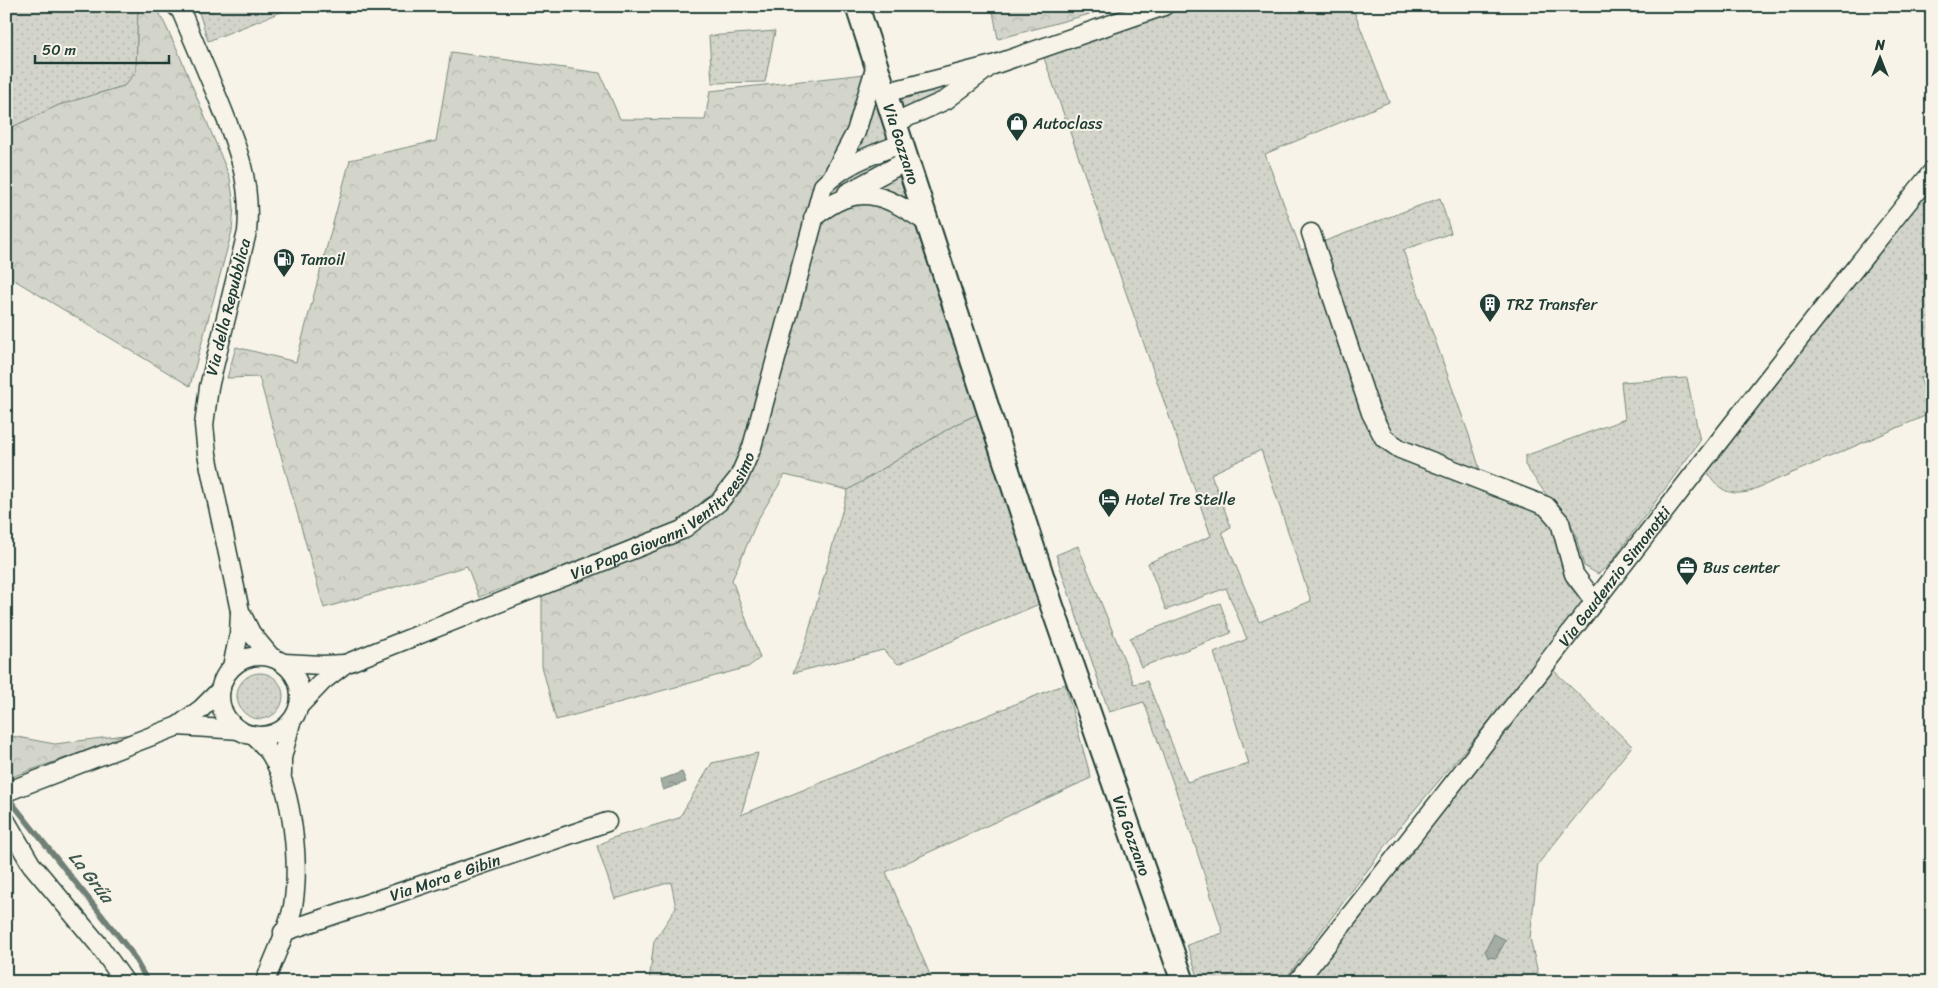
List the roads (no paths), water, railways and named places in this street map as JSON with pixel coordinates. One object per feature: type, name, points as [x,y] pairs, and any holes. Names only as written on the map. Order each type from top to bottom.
[{"type":"main road","name":"Via Gozzano","points":[[857,6],[926,222],[1081,688],[1183,982]]},
{"type":"street","points":[[884,93],[993,65],[1164,6]]},
{"type":"street","name":"Via della Repubblica","points":[[180,8],[240,151],[248,191],[247,232],[209,387],[204,425],[207,454],[240,611],[240,634],[232,667]]},
{"type":"street","name":"Via Papa Giovanni Ventitreesimo","points":[[831,178],[856,132],[876,65]]},
{"type":"street","points":[[813,218],[831,205],[946,100],[993,65]]},
{"type":"street","name":"Via Papa Giovanni Ventitreesimo","points":[[299,706],[323,681],[345,664],[682,530],[719,502],[739,477],[752,447],[823,186],[855,161],[902,142]]},
{"type":"street","name":"Via Gaudenzio Simonotti","points":[[1297,982],[1848,276],[1932,172]]},
{"type":"street","points":[[831,205],[862,193],[877,195],[903,206],[926,222]]},
{"type":"street","points":[[1311,233],[1370,413],[1384,438],[1400,449],[1546,506],[1560,522],[1574,574],[1595,602]]},
{"type":"street","name":"Via della Repubblica","points":[[240,611],[251,633],[277,660]]},
{"type":"street","points":[[265,982],[293,906],[296,861],[293,828],[282,780],[271,755],[246,732],[231,723],[224,712],[220,698],[221,688],[226,675],[232,667],[250,657],[277,660],[291,670],[298,682],[300,693],[299,706],[290,722],[282,758],[282,780]]},
{"type":"street","name":"Via Papa Giovanni Ventitreesimo","points":[[277,660],[322,665],[345,664]]},
{"type":"street","points":[[6,792],[178,726],[202,709],[221,688]]},
{"type":"street","points":[[178,726],[274,733],[290,722]]},
{"type":"street","points":[[6,821],[32,864],[98,944],[124,982]]},
{"type":"street","name":"Via Mora e Gibin","points":[[283,932],[607,822]]},
{"type":"water","points":[[682,772],[686,782],[663,790],[660,780]]},
{"type":"water","points":[[1494,934],[1506,940],[1496,958],[1488,957],[1485,951]]},
{"type":"waterway","name":"La Grűa","points":[[7,794],[131,952],[148,982]]},
{"type":"place","name":"Autoclass","points":[[1017,142]]},
{"type":"place","name":"Tamoil","points":[[284,278]]},
{"type":"place","name":"TRZ Transfer","points":[[1490,323]]},
{"type":"place","name":"Hotel Tre Stelle","points":[[1109,518]]},
{"type":"place","name":"Bus center","points":[[1687,586]]}]
